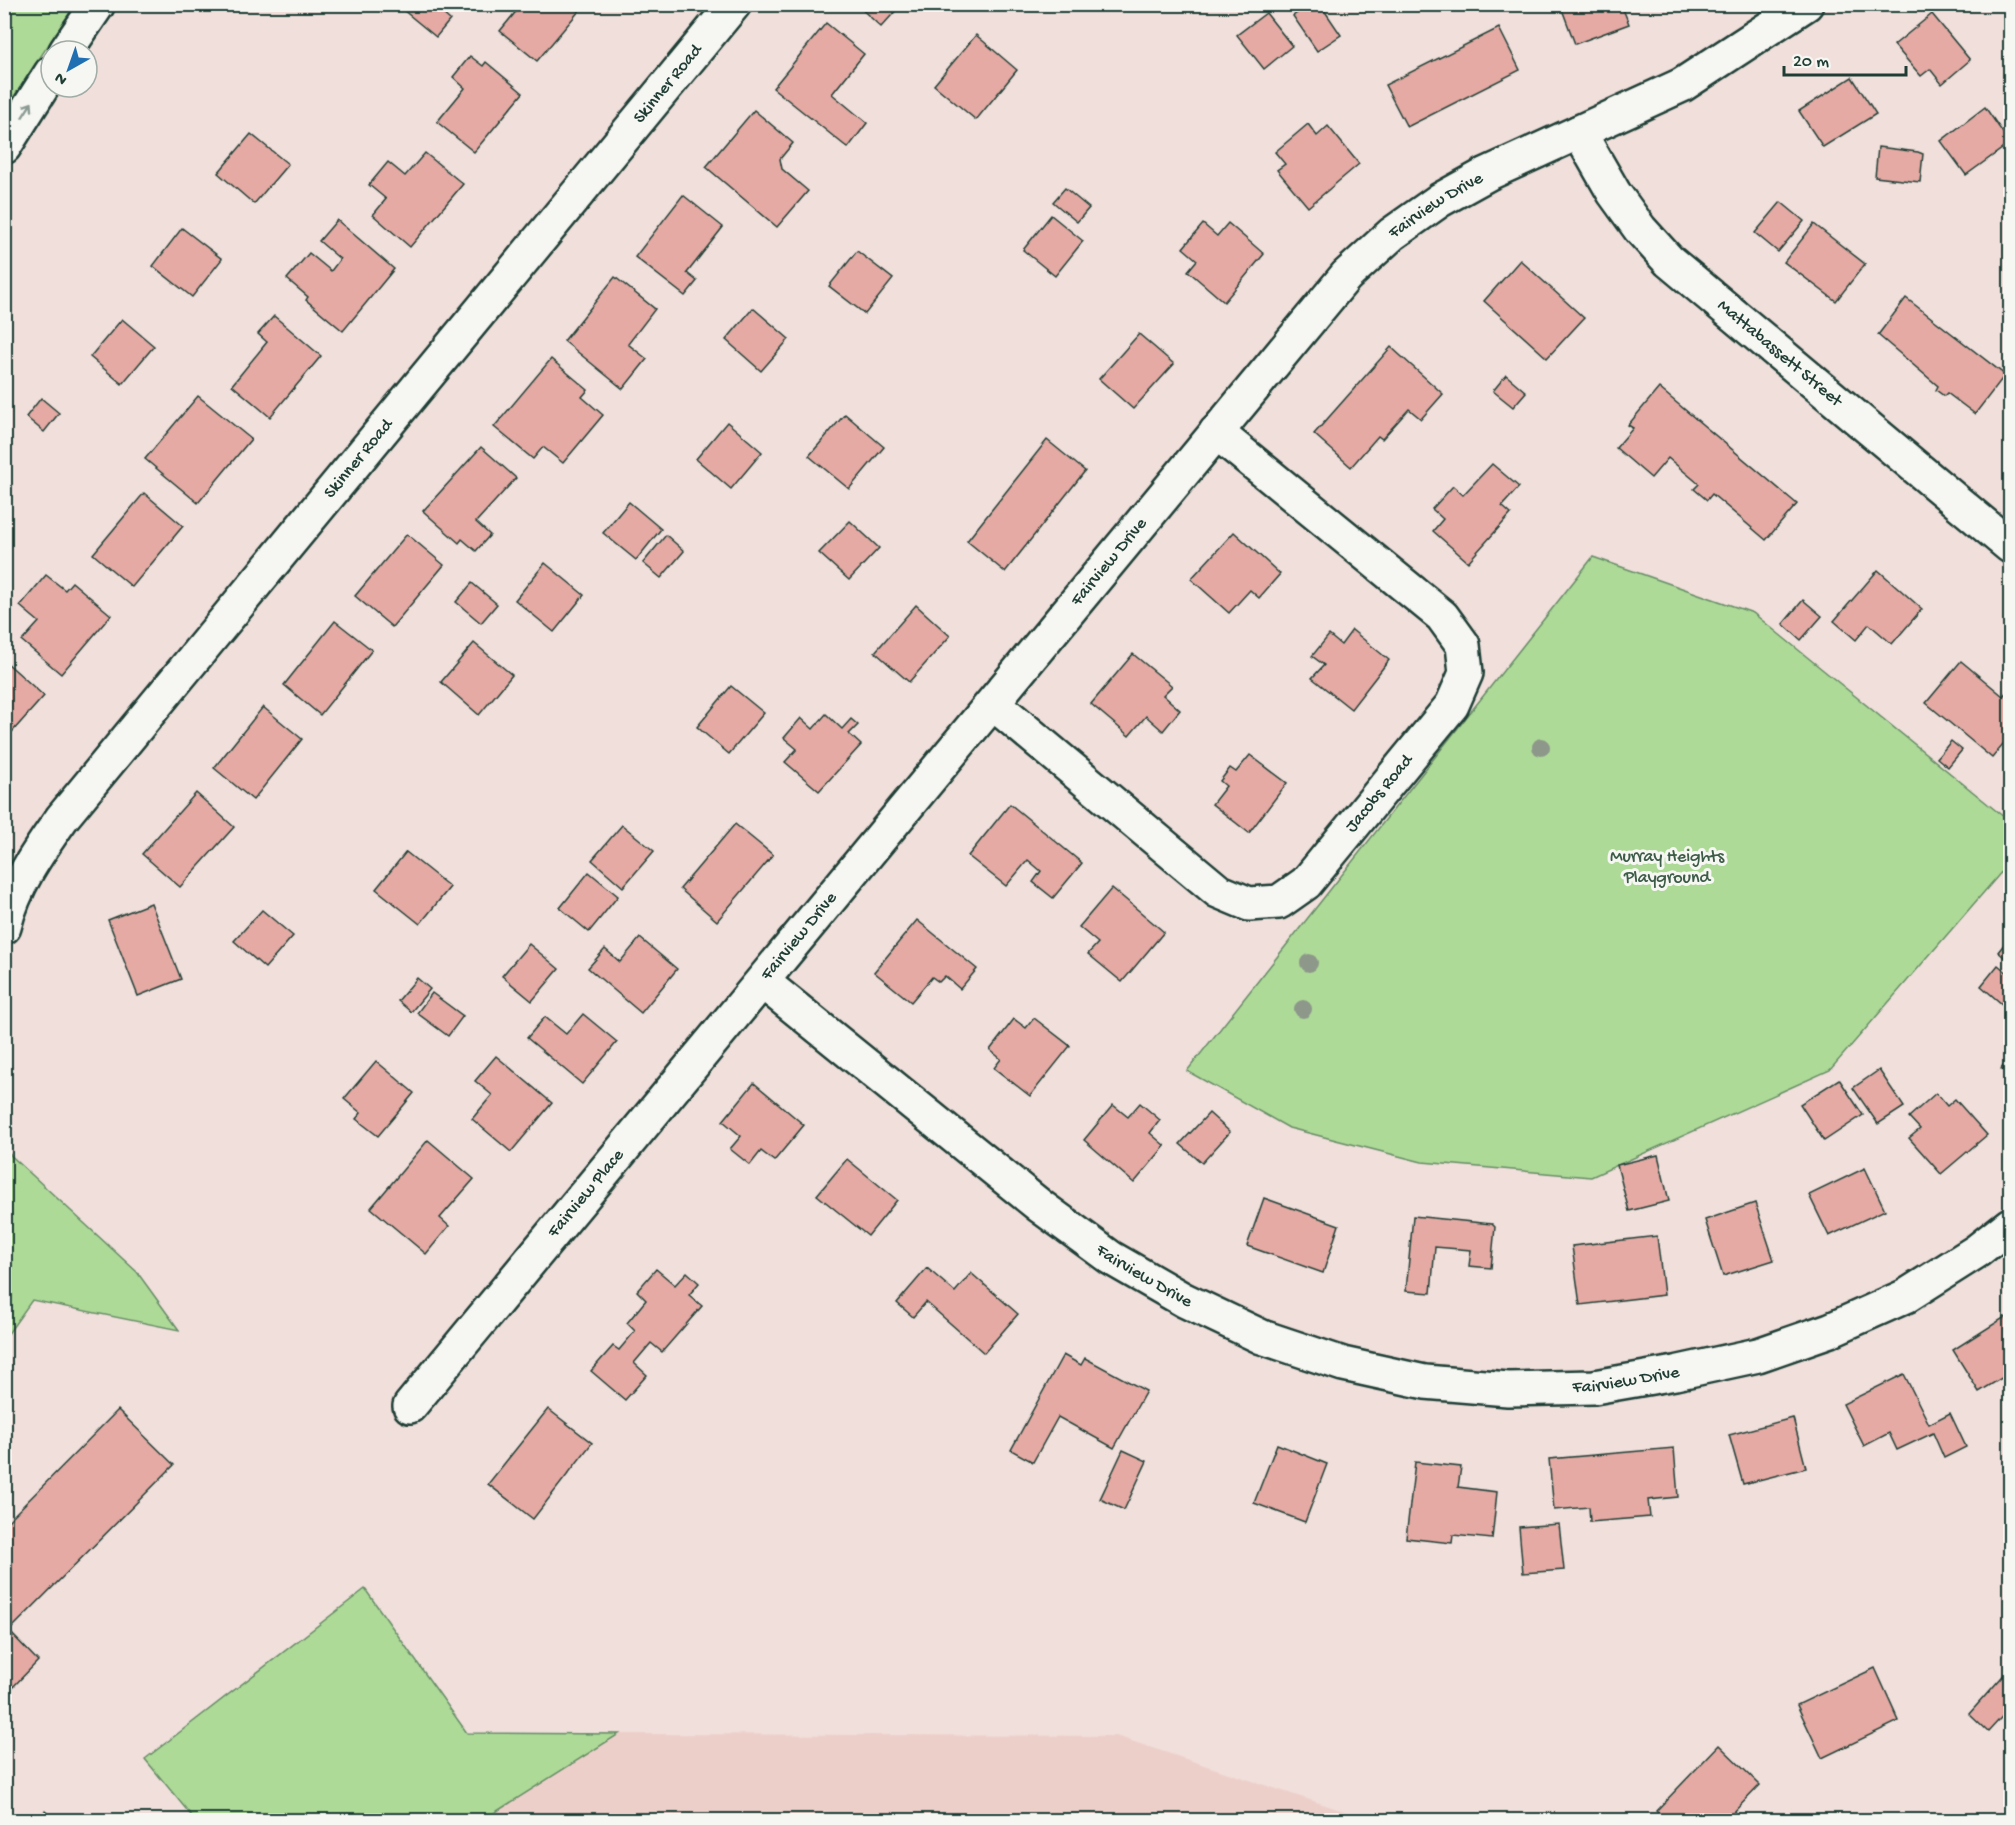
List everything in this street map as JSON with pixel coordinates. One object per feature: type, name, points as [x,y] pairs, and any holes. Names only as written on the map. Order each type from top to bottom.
[{"type":"main road","points":[[74,39],[98,4]]},
{"type":"main road","name":"Skinner Road","points":[[4,927],[29,865],[62,818],[734,4]]},
{"type":"main road","name":"Fairview Drive","points":[[1806,4],[1682,85],[1487,174],[1440,200],[1392,234],[1346,276],[763,982],[1040,1206],[1111,1258],[1184,1300],[1262,1336],[1343,1364],[1425,1382],[1508,1389],[1594,1387],[1758,1355],[1830,1330],[1906,1296],[1977,1251],[2010,1225]]},
{"type":"main road","points":[[4,147],[39,92]]},
{"type":"main road","name":"Mattabassett Street","points":[[1580,132],[1614,193],[1640,229],[1669,261],[2010,546]]},
{"type":"main road","name":"Jacobs Road","points":[[994,704],[1218,891],[1249,904],[1279,902],[1306,883],[1452,705],[1466,673],[1463,645],[1442,616],[1216,432]]},
{"type":"main road","name":"Fairview Place","points":[[410,1407],[763,982]]},
{"type":"shaded area","points":[[619,1734],[1116,1736],[1371,1820],[483,1820]]},
{"type":"green space","points":[[4,5],[75,5],[52,39],[39,39],[39,59],[5,110]]},
{"type":"green space","name":"Murray Heights Playground","points":[[1593,557],[1753,613],[2010,822],[2010,862],[1830,1070],[1591,1177],[1422,1162],[1289,1128],[1187,1071]]},
{"type":"green space","points":[[5,1150],[137,1272],[179,1330],[32,1300],[5,1338]]},
{"type":"green space","points":[[365,1589],[467,1733],[619,1734],[483,1820],[195,1820],[145,1759]]},
{"type":"building","points":[[432,4],[450,20],[436,37],[397,5]]},
{"type":"building","points":[[512,4],[585,4],[537,61],[500,31],[518,9]]},
{"type":"building","points":[[856,4],[902,4],[881,27]]},
{"type":"building","points":[[1310,4],[1320,4],[1341,35],[1317,51],[1293,16]]},
{"type":"building","points":[[1560,4],[1621,4],[1629,24],[1575,44]]},
{"type":"building","points":[[1266,13],[1292,46],[1264,69],[1237,35]]},
{"type":"building","points":[[1932,14],[1970,60],[1942,84],[1930,69],[1921,76],[1894,45]]},
{"type":"building","points":[[826,23],[864,54],[832,94],[867,123],[848,148],[773,88]]},
{"type":"building","points":[[1499,28],[1520,70],[1407,127],[1385,85]]},
{"type":"building","points":[[976,35],[1017,70],[976,120],[934,85]]},
{"type":"building","points":[[470,56],[483,66],[486,62],[523,93],[474,152],[437,122],[465,88],[453,77]]},
{"type":"building","points":[[1852,77],[1876,114],[1823,147],[1799,111]]},
{"type":"building","points":[[1985,107],[2010,143],[1966,175],[1941,141]]},
{"type":"building","points":[[754,110],[793,143],[780,159],[782,169],[808,191],[777,227],[706,167]]},
{"type":"building","points":[[1308,124],[1317,136],[1328,126],[1359,164],[1308,207],[1277,170],[1285,164],[1275,152]]},
{"type":"building","points":[[251,134],[288,164],[254,204],[218,173]]},
{"type":"building","points":[[1878,147],[1923,154],[1920,182],[1875,177]]},
{"type":"building","points":[[425,153],[463,184],[410,247],[373,215],[386,199],[369,185],[388,162],[405,176]]},
{"type":"building","points":[[1065,188],[1089,208],[1077,222],[1053,202]]},
{"type":"building","points":[[683,195],[723,227],[687,273],[697,281],[685,296],[635,257]]},
{"type":"building","points":[[1781,202],[1804,221],[1778,252],[1755,233]]},
{"type":"building","points":[[1051,215],[1083,241],[1055,276],[1023,250]]},
{"type":"building","points":[[337,220],[394,269],[343,331],[306,300],[308,297],[287,279],[309,253],[331,271],[340,259],[319,241]]},
{"type":"building","points":[[1228,223],[1264,254],[1224,302],[1188,271],[1197,260],[1183,248],[1203,224],[1217,236]]},
{"type":"building","points":[[1814,224],[1865,264],[1836,301],[1784,262]]},
{"type":"building","points":[[182,228],[222,259],[192,297],[153,266]]},
{"type":"building","points":[[857,251],[893,279],[865,314],[829,286]]},
{"type":"building","points":[[1520,260],[1584,318],[1547,358],[1484,301]]},
{"type":"building","points":[[615,277],[655,309],[628,344],[647,359],[623,389],[564,341]]},
{"type":"building","points":[[1906,298],[2005,375],[1975,414],[1947,393],[1944,396],[1936,390],[1938,386],[1878,335]]},
{"type":"building","points":[[753,308],[789,339],[761,371],[726,340]]},
{"type":"building","points":[[274,316],[321,356],[270,417],[232,385],[267,342],[258,334]]},
{"type":"building","points":[[122,319],[154,346],[122,384],[90,357]]},
{"type":"building","points":[[1139,334],[1174,364],[1133,409],[1099,379]]},
{"type":"building","points":[[1391,347],[1443,394],[1421,419],[1409,409],[1382,439],[1378,436],[1351,467],[1314,434]]},
{"type":"building","points":[[551,359],[588,390],[582,397],[603,415],[563,463],[543,447],[533,459],[494,427]]},
{"type":"building","points":[[1506,375],[1526,392],[1513,407],[1493,391]]},
{"type":"building","points":[[1659,388],[1797,504],[1766,540],[1712,494],[1707,500],[1694,489],[1699,484],[1668,458],[1651,478],[1616,448],[1633,428],[1628,425]]},
{"type":"building","points":[[198,396],[251,439],[198,503],[145,459]]},
{"type":"building","points":[[41,398],[59,413],[44,432],[26,417]]},
{"type":"building","points":[[845,414],[884,447],[849,489],[809,456]]},
{"type":"building","points":[[727,422],[762,452],[731,489],[696,459]]},
{"type":"building","points":[[1047,440],[1085,471],[1005,572],[967,541]]},
{"type":"building","points":[[481,447],[516,478],[476,522],[490,535],[476,551],[462,539],[459,543],[423,511]]},
{"type":"building","points":[[1492,464],[1519,487],[1502,506],[1511,514],[1468,562],[1433,531],[1443,519],[1432,509],[1453,486],[1463,495]]},
{"type":"building","points":[[144,493],[183,526],[132,587],[93,554]]},
{"type":"building","points":[[629,502],[661,529],[636,560],[603,533]]},
{"type":"building","points":[[850,521],[879,548],[849,580],[819,553]]},
{"type":"building","points":[[1234,532],[1280,574],[1259,598],[1250,590],[1229,613],[1191,579]]},
{"type":"building","points":[[407,534],[444,565],[392,627],[355,596]]},
{"type":"building","points":[[666,535],[684,551],[661,578],[643,563]]},
{"type":"building","points":[[545,563],[584,595],[554,632],[515,600]]},
{"type":"building","points":[[1878,570],[1922,609],[1892,644],[1869,624],[1856,640],[1834,621]]},
{"type":"building","points":[[46,575],[65,590],[72,582],[111,615],[61,674],[22,641],[39,622],[20,606]]},
{"type":"building","points":[[472,583],[497,604],[481,623],[456,602]]},
{"type":"building","points":[[1803,600],[1822,616],[1801,640],[1783,624]]},
{"type":"building","points":[[916,605],[950,636],[909,682],[875,652]]},
{"type":"building","points":[[335,621],[372,650],[320,715],[284,685]]},
{"type":"building","points":[[1352,630],[1389,660],[1351,709],[1312,678],[1324,665],[1312,656],[1329,635],[1341,645]]},
{"type":"building","points":[[474,643],[512,675],[479,715],[441,682]]},
{"type":"building","points":[[1133,654],[1172,686],[1163,695],[1180,710],[1163,731],[1146,716],[1129,736],[1091,704]]},
{"type":"building","points":[[1961,661],[2003,696],[2010,688],[2010,741],[2008,739],[1992,758],[1926,703]]},
{"type":"building","points":[[6,662],[44,696],[4,741],[4,664]]},
{"type":"building","points":[[731,686],[764,713],[729,754],[697,727]]},
{"type":"building","points":[[263,707],[302,739],[253,800],[214,768]]},
{"type":"building","points":[[826,714],[842,729],[851,719],[858,725],[849,734],[861,745],[819,791],[785,762],[797,749],[784,738],[801,718],[813,729]]},
{"type":"building","points":[[1951,741],[1962,750],[1948,767],[1937,758]]},
{"type":"building","points":[[1250,755],[1287,783],[1249,833],[1212,804],[1226,786],[1220,781],[1230,768],[1236,772]]},
{"type":"building","points":[[196,793],[234,827],[180,887],[142,854]]},
{"type":"building","points":[[1010,804],[1082,863],[1053,898],[1033,882],[1041,871],[1028,860],[1006,886],[968,856]]},
{"type":"building","points":[[735,824],[773,855],[717,921],[680,889]]},
{"type":"building","points":[[622,825],[654,851],[623,887],[592,860]]},
{"type":"building","points":[[406,852],[450,887],[420,924],[376,889]]},
{"type":"building","points":[[589,872],[618,896],[589,932],[560,908]]},
{"type":"building","points":[[1112,888],[1164,932],[1122,982],[1088,954],[1098,943],[1079,927]]},
{"type":"building","points":[[151,903],[181,979],[138,996],[108,920]]},
{"type":"building","points":[[262,910],[293,936],[265,968],[234,941]]},
{"type":"building","points":[[917,920],[977,969],[960,989],[945,976],[939,982],[932,977],[911,1002],[874,972]]},
{"type":"building","points":[[2010,937],[2010,962],[1998,952]]},
{"type":"building","points":[[640,938],[677,969],[641,1013],[588,968],[605,949],[620,962]]},
{"type":"building","points":[[529,944],[559,969],[532,1001],[502,976]]},
{"type":"building","points":[[1998,965],[2010,975],[2010,1011],[1981,986]]},
{"type":"building","points":[[417,978],[430,989],[411,1012],[398,1001]]},
{"type":"building","points":[[432,993],[463,1016],[448,1036],[417,1013]]},
{"type":"building","points":[[583,1014],[617,1042],[582,1084],[527,1038],[545,1017],[566,1034]]},
{"type":"building","points":[[1034,1018],[1070,1046],[1030,1096],[994,1068],[1001,1059],[990,1050],[1014,1019],[1026,1028]]},
{"type":"building","points":[[496,1056],[552,1103],[511,1152],[472,1119],[492,1095],[475,1081]]},
{"type":"building","points":[[2010,1057],[2010,1077],[2001,1069]]},
{"type":"building","points":[[376,1061],[414,1093],[378,1136],[356,1119],[361,1113],[344,1099]]},
{"type":"building","points":[[1879,1070],[1904,1107],[1878,1124],[1853,1088]]},
{"type":"building","points":[[1839,1079],[1863,1115],[1824,1141],[1800,1104]]},
{"type":"building","points":[[754,1083],[804,1125],[774,1161],[761,1151],[750,1165],[730,1149],[741,1136],[723,1121]]},
{"type":"building","points":[[1936,1093],[1947,1106],[1955,1099],[1987,1135],[1941,1174],[1909,1138],[1920,1129],[1909,1117]]},
{"type":"building","points":[[1140,1103],[1160,1120],[1150,1133],[1165,1146],[1134,1183],[1084,1140],[1113,1105],[1128,1117]]},
{"type":"building","points":[[1209,1113],[1230,1132],[1202,1163],[1180,1144]]},
{"type":"building","points":[[428,1140],[474,1179],[440,1218],[449,1226],[426,1254],[371,1208]]},
{"type":"building","points":[[1658,1155],[1669,1201],[1629,1211],[1617,1165]]},
{"type":"building","points":[[847,1159],[897,1200],[868,1236],[817,1195]]},
{"type":"building","points":[[1865,1168],[1885,1210],[1829,1236],[1809,1195]]},
{"type":"building","points":[[1264,1198],[1339,1225],[1323,1273],[1247,1246]]},
{"type":"building","points":[[1755,1203],[1774,1260],[1723,1276],[1705,1220]]},
{"type":"building","points":[[1413,1216],[1492,1224],[1495,1227],[1491,1268],[1469,1266],[1471,1250],[1435,1247],[1431,1293],[1406,1291]]},
{"type":"building","points":[[1657,1236],[1664,1295],[1580,1305],[1572,1246]]},
{"type":"building","points":[[927,1268],[955,1292],[971,1273],[1018,1314],[984,1353],[926,1302],[913,1317],[897,1303]]},
{"type":"building","points":[[656,1269],[675,1285],[687,1272],[699,1283],[689,1295],[702,1306],[662,1352],[651,1343],[634,1363],[647,1375],[625,1400],[591,1371],[613,1346],[619,1350],[635,1331],[627,1323],[646,1300],[637,1291]]},
{"type":"building","points":[[2005,1317],[2010,1325],[2010,1378],[2008,1374],[1979,1392],[1953,1350]]},
{"type":"building","points":[[1063,1355],[1081,1365],[1085,1358],[1146,1391],[1114,1448],[1058,1417],[1033,1462],[1011,1450]]},
{"type":"building","points":[[1904,1374],[1929,1424],[1950,1413],[1966,1447],[1944,1458],[1933,1433],[1897,1450],[1889,1433],[1864,1446],[1843,1404]]},
{"type":"building","points":[[548,1409],[592,1443],[533,1519],[488,1484]]},
{"type":"building","points":[[118,1410],[174,1465],[9,1631],[38,1661],[11,1689],[4,1683],[4,1525]]},
{"type":"building","points":[[1793,1418],[1806,1468],[1743,1484],[1729,1435]]},
{"type":"building","points":[[1277,1444],[1327,1464],[1305,1522],[1254,1503]]},
{"type":"building","points":[[1674,1448],[1678,1497],[1648,1500],[1650,1517],[1590,1522],[1589,1507],[1554,1510],[1549,1459]]},
{"type":"building","points":[[1123,1450],[1147,1461],[1124,1510],[1100,1499]]},
{"type":"building","points":[[1415,1462],[1461,1467],[1458,1487],[1497,1492],[1492,1539],[1453,1535],[1452,1543],[1406,1538]]},
{"type":"building","points":[[1559,1524],[1564,1570],[1523,1573],[1519,1527]]},
{"type":"building","points":[[1875,1668],[1899,1721],[1822,1758],[1797,1705]]},
{"type":"building","points":[[2010,1668],[2010,1708],[1988,1732],[1969,1714]]},
{"type":"building","points":[[1719,1745],[1760,1785],[1726,1820],[1665,1820],[1656,1811]]},
{"type":"building","points":[[45,1811],[55,1820],[36,1820]]}]
